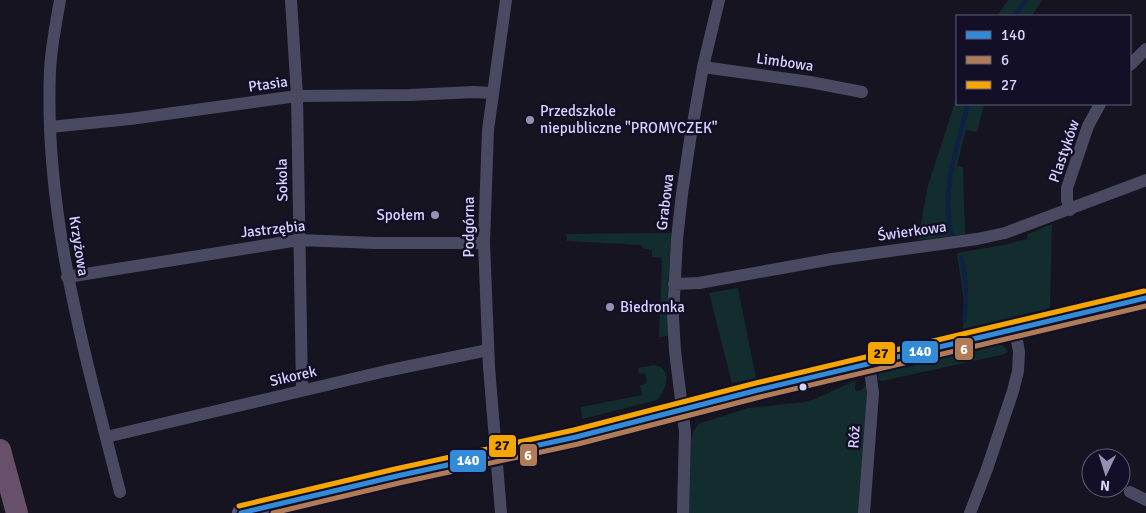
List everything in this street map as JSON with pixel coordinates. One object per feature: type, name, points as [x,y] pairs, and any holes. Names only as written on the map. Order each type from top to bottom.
[{"type":"highway","points":[[0,450],[17,513]]},
{"type":"main road","points":[[241,513],[682,411],[868,364],[1146,298]]},
{"type":"main road","points":[[272,513],[324,493]]},
{"type":"street","name":"Krzyżowa","points":[[60,0],[50,70],[52,177],[67,276],[120,492]]},
{"type":"street","name":"Sokola","points":[[291,0],[297,96],[302,390]]},
{"type":"street","name":"Podgórna","points":[[501,513],[488,350],[484,243],[488,130],[506,0]]},
{"type":"street","name":"Grabowa","points":[[682,513],[685,432],[675,351],[674,284],[682,194],[703,67],[719,0]]},
{"type":"street","points":[[1131,64],[1146,49]]},
{"type":"street","name":"Limbowa","points":[[703,67],[810,82],[862,92]]},
{"type":"street","name":"Ptasia","points":[[50,127],[130,119],[297,96],[492,93]]},
{"type":"street","name":"Plastyków","points":[[1070,210],[1067,200],[1067,188],[1088,126],[1099,105]]},
{"type":"street","name":"Świerkowa","points":[[674,284],[699,283],[832,259],[978,239],[1005,233],[1146,180]]},
{"type":"street","name":"Jastrzębia","points":[[67,276],[299,240],[374,243],[484,243]]},
{"type":"street","points":[[970,513],[987,469],[1015,384],[1019,352],[1015,329]]},
{"type":"street","name":"Sikorek","points":[[106,437],[302,390],[488,350]]},
{"type":"street","name":"Róż","points":[[864,513],[873,393],[868,364]]},
{"type":"street","points":[[1131,492],[1146,500]]},
{"type":"green space","points":[[1008,0],[1042,0],[1033,15],[998,15]]},
{"type":"green space","points":[[956,99],[956,105],[984,105],[977,132],[966,130],[957,165],[963,168],[965,234],[918,240],[928,185]]},
{"type":"green space","points":[[1052,224],[1050,308],[963,329],[964,302],[957,253],[1027,239],[1028,234]]},
{"type":"green space","points":[[671,233],[667,311],[668,336],[659,337],[662,258],[652,257],[652,250],[642,248],[641,245],[567,241],[566,234]]},
{"type":"green space","points":[[738,288],[756,378],[732,383],[709,293]]},
{"type":"green space","points":[[1002,345],[1008,351],[1005,354],[882,381],[878,380],[878,373]]},
{"type":"green space","points":[[653,365],[659,366],[666,374],[665,385],[661,396],[657,400],[582,419],[581,407],[642,395],[640,385],[647,383],[645,373],[639,374],[638,368]]},
{"type":"green space","points":[[856,380],[856,391],[862,390],[866,385],[867,395],[861,513],[687,513],[691,440],[698,424],[748,408],[804,402],[815,399]]},
{"type":"waterway","points":[[1015,15],[1026,0]]},
{"type":"waterway","points":[[952,234],[949,218],[949,185],[955,152],[968,105]]},
{"type":"waterway","points":[[961,258],[966,289],[964,320]]},
{"type":"transit line","name":"27","points":[[239,506],[395,469],[574,430],[756,383],[1144,291]]},
{"type":"transit line","name":"140","points":[[241,513],[397,476],[576,437],[758,390],[1146,298]]},
{"type":"transit line","name":"6","points":[[273,513],[578,444],[760,397],[1146,306]]},
{"type":"place","name":"Przedszkole niepubliczne \"PROMYCZEK\"","points":[[530,120]]},
{"type":"place","name":"Społem","points":[[435,215]]},
{"type":"place","name":"Biedronka","points":[[610,307]]}]
